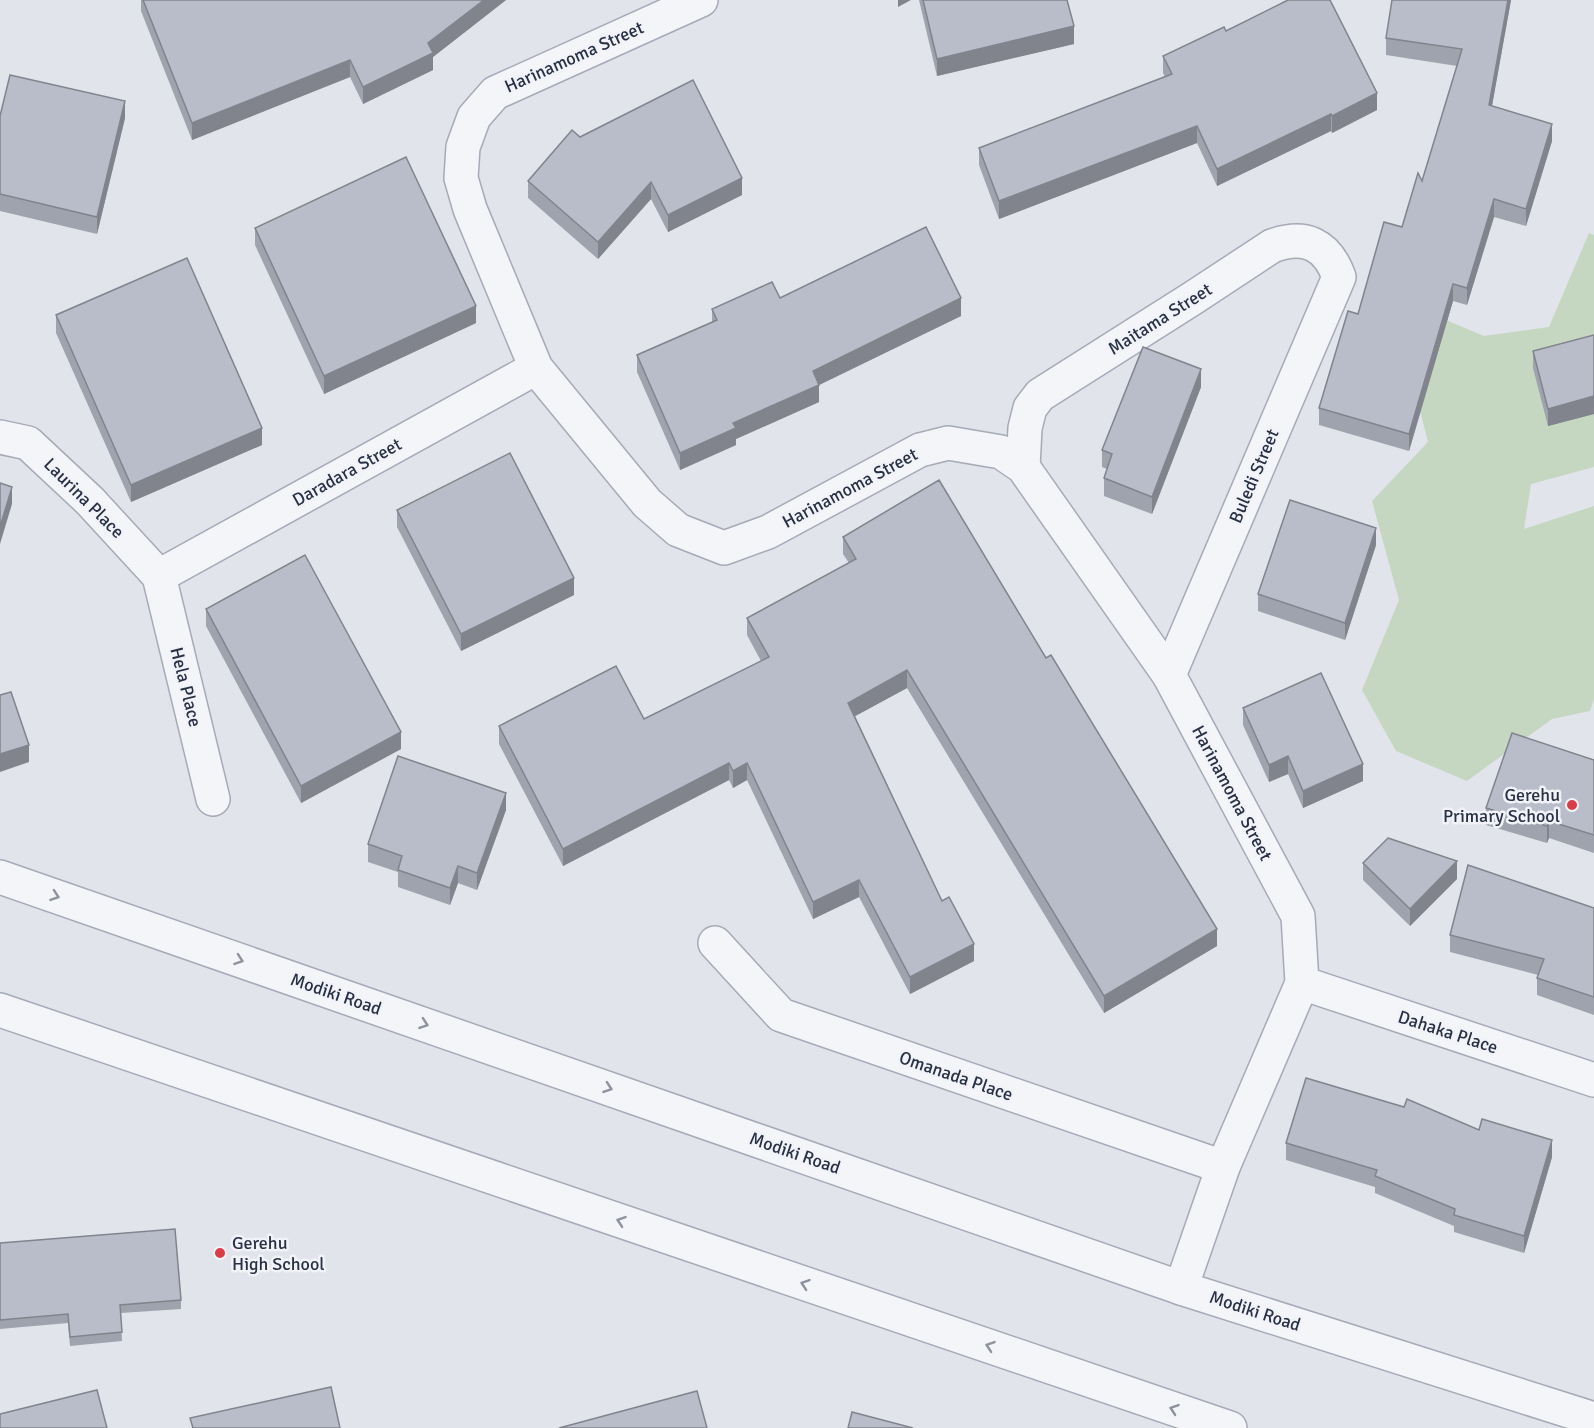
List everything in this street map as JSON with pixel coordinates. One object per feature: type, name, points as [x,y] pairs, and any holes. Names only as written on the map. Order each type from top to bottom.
[{"type":"street","name":"Harinamoma Street","points":[[701,0],[495,93],[474,117],[463,147],[461,178],[470,209],[536,369],[647,503],[678,530],[724,548],[768,532],[920,450],[948,443],[1001,452],[1023,467],[1169,675],[1298,916],[1302,983],[1223,1167],[1181,1288]]},
{"type":"street","name":"Maitama Street","points":[[1023,467],[1025,428],[1030,408],[1040,395],[1272,246],[1284,241],[1299,240],[1313,244],[1325,252],[1334,263],[1339,277]]},
{"type":"street","name":"Buledi Street","points":[[1169,675],[1339,277]]},
{"type":"street","name":"Daradara Street","points":[[159,576],[536,369]]},
{"type":"street","name":"Laurina Place","points":[[0,437],[28,443],[90,501],[159,576]]},
{"type":"street","name":"Hela Place","points":[[159,576],[213,798]]},
{"type":"street","name":"Modiki Road","points":[[0,877],[1181,1288],[1594,1419]]},
{"type":"street","name":"Omanada Place","points":[[715,944],[781,1016],[1223,1167]]},
{"type":"street","name":"Dahaka Place","points":[[1302,983],[1594,1080]]},
{"type":"street","points":[[0,1010],[1230,1428]]},
{"type":"green space","points":[[1589,233],[1594,235],[1594,467],[1531,484],[1524,529],[1594,506],[1594,699],[1590,711],[1552,719],[1467,781],[1396,751],[1362,690],[1399,600],[1372,501],[1428,442],[1391,297],[1484,336],[1549,327]]},
{"type":"building","points":[[143,0],[484,0],[428,43],[433,53],[363,87],[350,60],[192,123]]},
{"type":"building","points":[[923,0],[1067,0],[1074,26],[937,59]]},
{"type":"building","points":[[1288,0],[1330,0],[1377,93],[1217,169],[1197,126],[999,201],[979,148],[1172,74],[1163,56],[1224,27],[1226,31]]},
{"type":"building","points":[[1392,0],[1508,0],[1489,105],[1552,124],[1526,209],[1494,199],[1467,288],[1453,284],[1409,434],[1319,408],[1348,311],[1358,314],[1384,222],[1402,227],[1418,173],[1422,181],[1462,49],[1386,38]]},
{"type":"building","points":[[10,75],[125,101],[97,217],[0,194],[0,116]]},
{"type":"building","points":[[693,80],[742,178],[668,215],[651,182],[598,242],[528,181],[572,130],[580,137]]},
{"type":"building","points":[[406,157],[476,306],[324,376],[255,228]]},
{"type":"building","points":[[926,227],[961,298],[813,371],[819,385],[733,423],[736,428],[680,453],[637,355],[717,320],[712,309],[772,282],[780,298]]},
{"type":"building","points":[[187,258],[262,428],[131,485],[56,315]]},
{"type":"building","points":[[1594,335],[1594,396],[1548,409],[1533,351]]},
{"type":"building","points":[[1143,347],[1201,369],[1152,497],[1104,478],[1112,454],[1102,450]]},
{"type":"building","points":[[510,453],[574,578],[461,634],[397,510]]},
{"type":"building","points":[[939,480],[1046,658],[1051,655],[1217,929],[1104,996],[907,670],[848,703],[942,901],[949,897],[974,944],[910,977],[859,880],[813,902],[747,763],[733,771],[729,763],[563,849],[499,726],[616,666],[644,719],[769,657],[747,618],[856,559],[843,537]]},
{"type":"building","points":[[0,483],[12,487],[0,527]]},
{"type":"building","points":[[1290,500],[1376,528],[1345,623],[1258,594]]},
{"type":"building","points":[[305,555],[401,732],[301,786],[206,609]]},
{"type":"building","points":[[1321,673],[1363,764],[1303,791],[1288,756],[1269,765],[1243,708]]},
{"type":"building","points":[[11,692],[29,745],[0,754],[0,695]]},
{"type":"building","points":[[1512,733],[1594,760],[1594,835],[1549,821],[1547,826],[1486,808]]},
{"type":"building","points":[[398,756],[506,793],[477,873],[458,866],[450,888],[398,870],[402,856],[368,844]]},
{"type":"building","points":[[1388,838],[1457,861],[1410,909],[1363,863]]},
{"type":"building","points":[[1468,865],[1594,908],[1594,997],[1537,978],[1544,959],[1450,935]]},
{"type":"building","points":[[1306,1078],[1404,1107],[1407,1099],[1479,1130],[1482,1119],[1552,1140],[1524,1236],[1454,1215],[1455,1209],[1375,1176],[1377,1170],[1286,1143]]},
{"type":"building","points":[[175,1229],[181,1300],[120,1305],[122,1332],[70,1337],[68,1314],[0,1320],[0,1243]]},
{"type":"building","points":[[331,1387],[340,1428],[193,1428],[190,1418]]},
{"type":"building","points":[[97,1390],[107,1428],[0,1428],[0,1414]]},
{"type":"building","points":[[697,1391],[707,1428],[559,1428]]},
{"type":"building","points":[[852,1412],[913,1428],[848,1428]]},
{"type":"place","name":"Gerehu Primary School","points":[[1572,805]]},
{"type":"place","name":"Gerehu High School","points":[[220,1253]]}]
